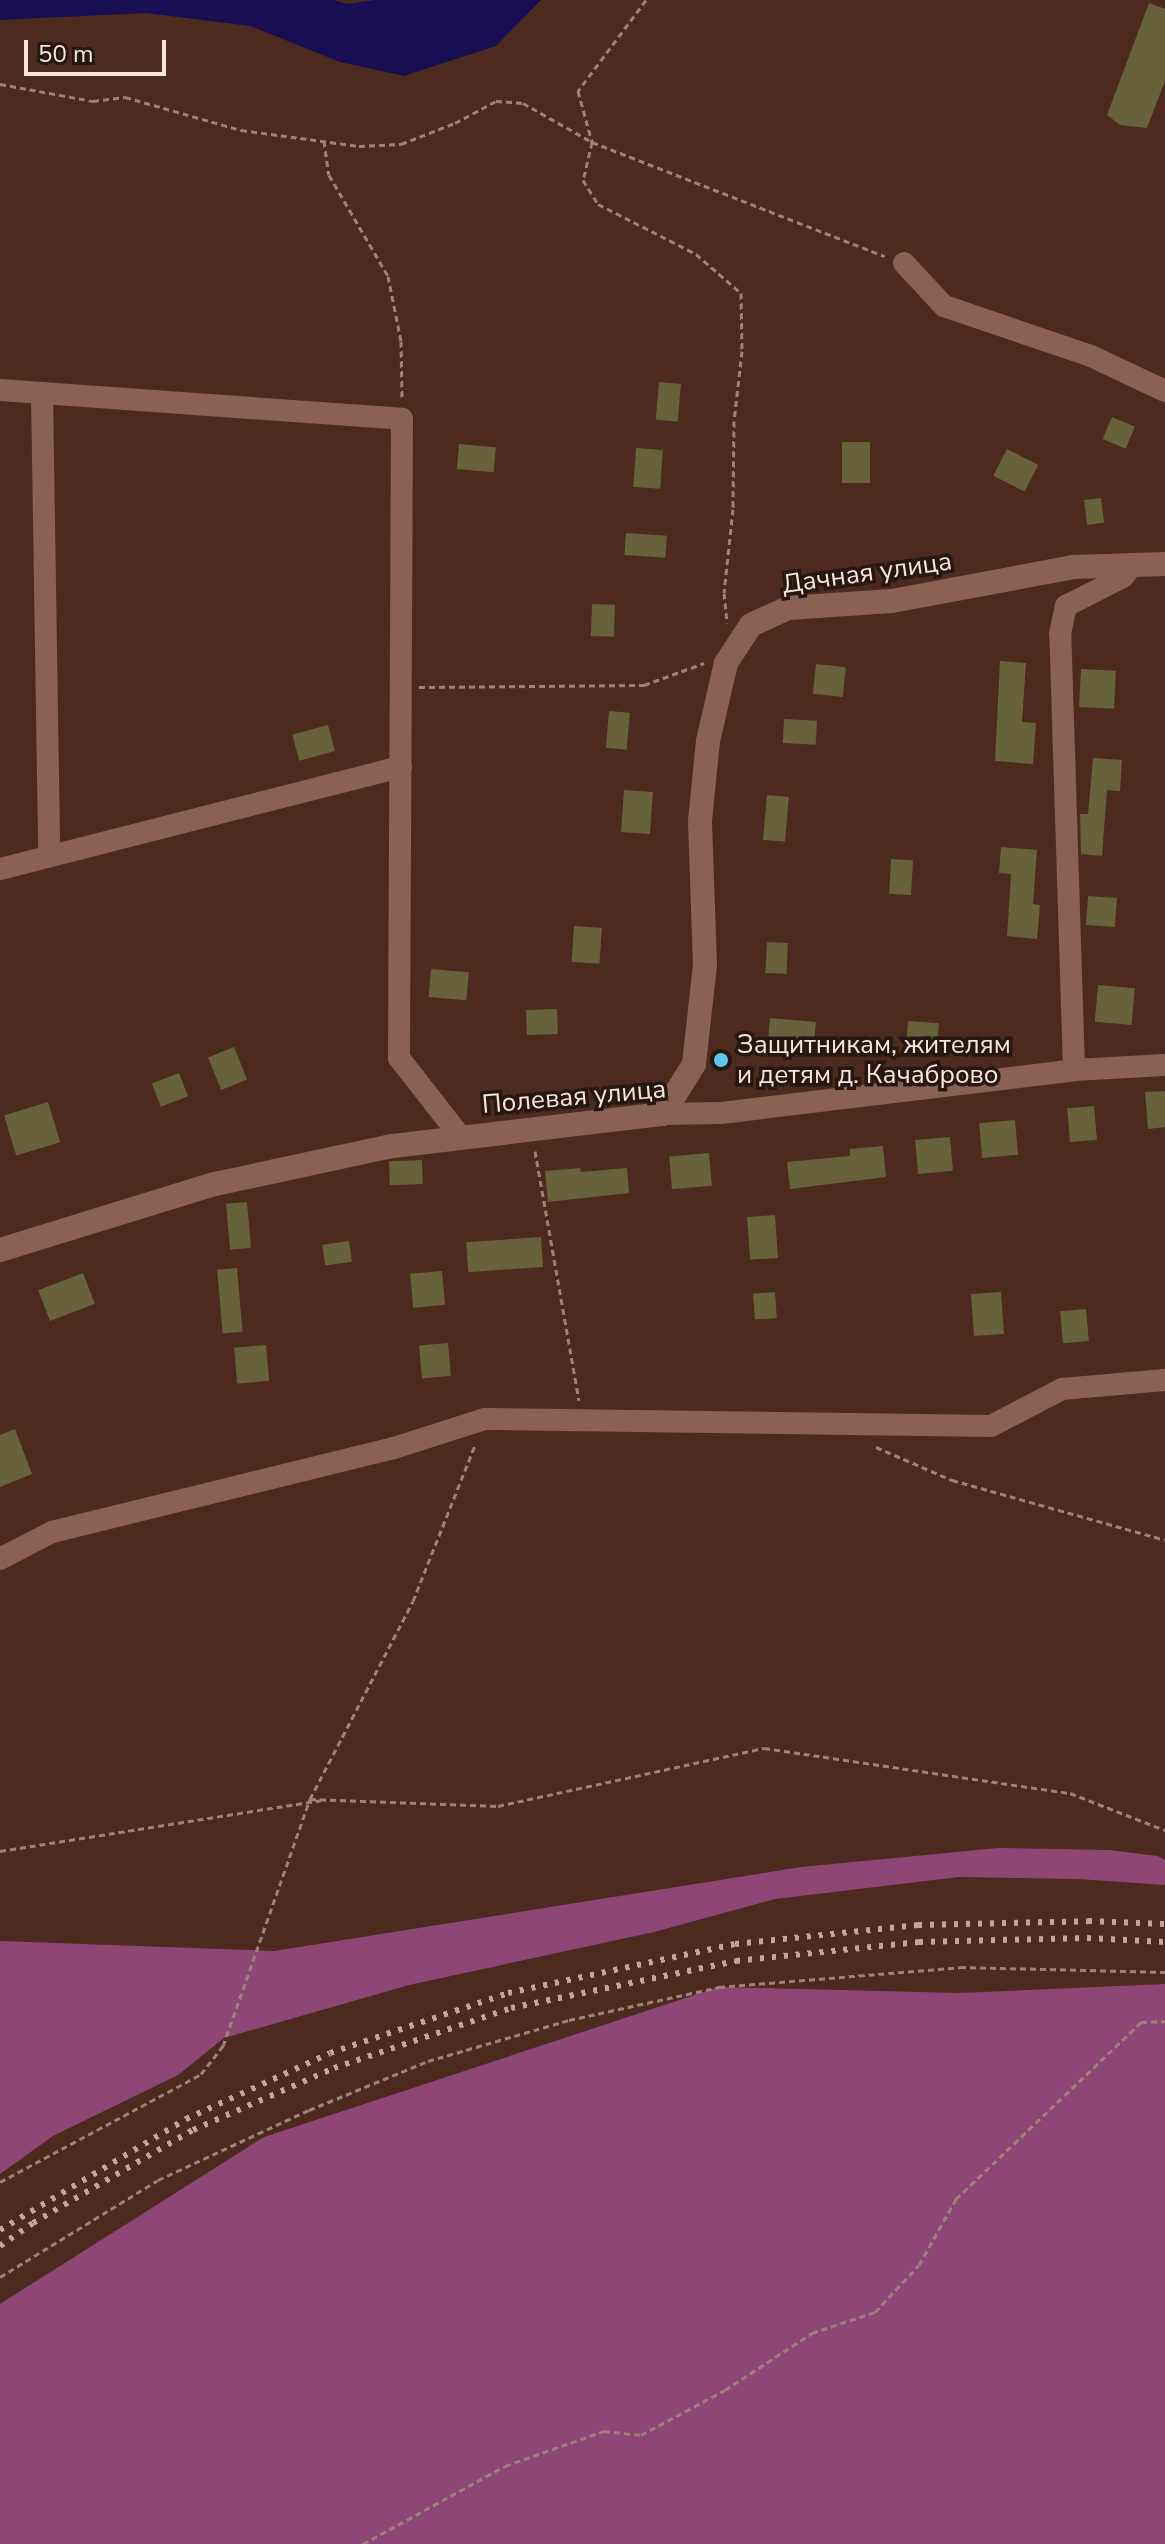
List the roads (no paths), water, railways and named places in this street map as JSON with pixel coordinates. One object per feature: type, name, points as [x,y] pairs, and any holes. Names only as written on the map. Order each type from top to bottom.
[{"type":"street","points":[[904,263],[944,306],[1091,356],[1165,391]]},
{"type":"street","points":[[0,390],[402,419],[399,1058],[460,1136]]},
{"type":"street","points":[[42,394],[49,854]]},
{"type":"street","points":[[1074,1070],[1060,634],[1066,606],[1123,577],[1133,564]]},
{"type":"street","name":"Дачная улица","points":[[663,1114],[694,1064],[705,965],[700,821],[708,741],[731,653],[751,625],[788,608],[892,601],[1073,567],[1165,564]]},
{"type":"street","points":[[0,869],[49,854],[401,767]]},
{"type":"street","name":"Полевая улица","points":[[0,1250],[215,1184],[393,1146],[663,1114],[721,1113],[1074,1070],[1165,1065]]},
{"type":"street","points":[[0,1559],[52,1532],[394,1448],[485,1419],[991,1426],[1062,1389],[1165,1380]]},
{"type":"railway","points":[[0,2230],[186,2119],[330,2053],[508,1993],[735,1944],[918,1925],[1088,1921],[1165,1924]]},
{"type":"railway","points":[[0,2246],[33,2223],[193,2130],[334,2068],[511,2008],[736,1961],[919,1942],[1087,1938],[1165,1942]]},
{"type":"place","name":"Защитникам, жителям и детям д. Качаброво","points":[[721,1060]]}]
